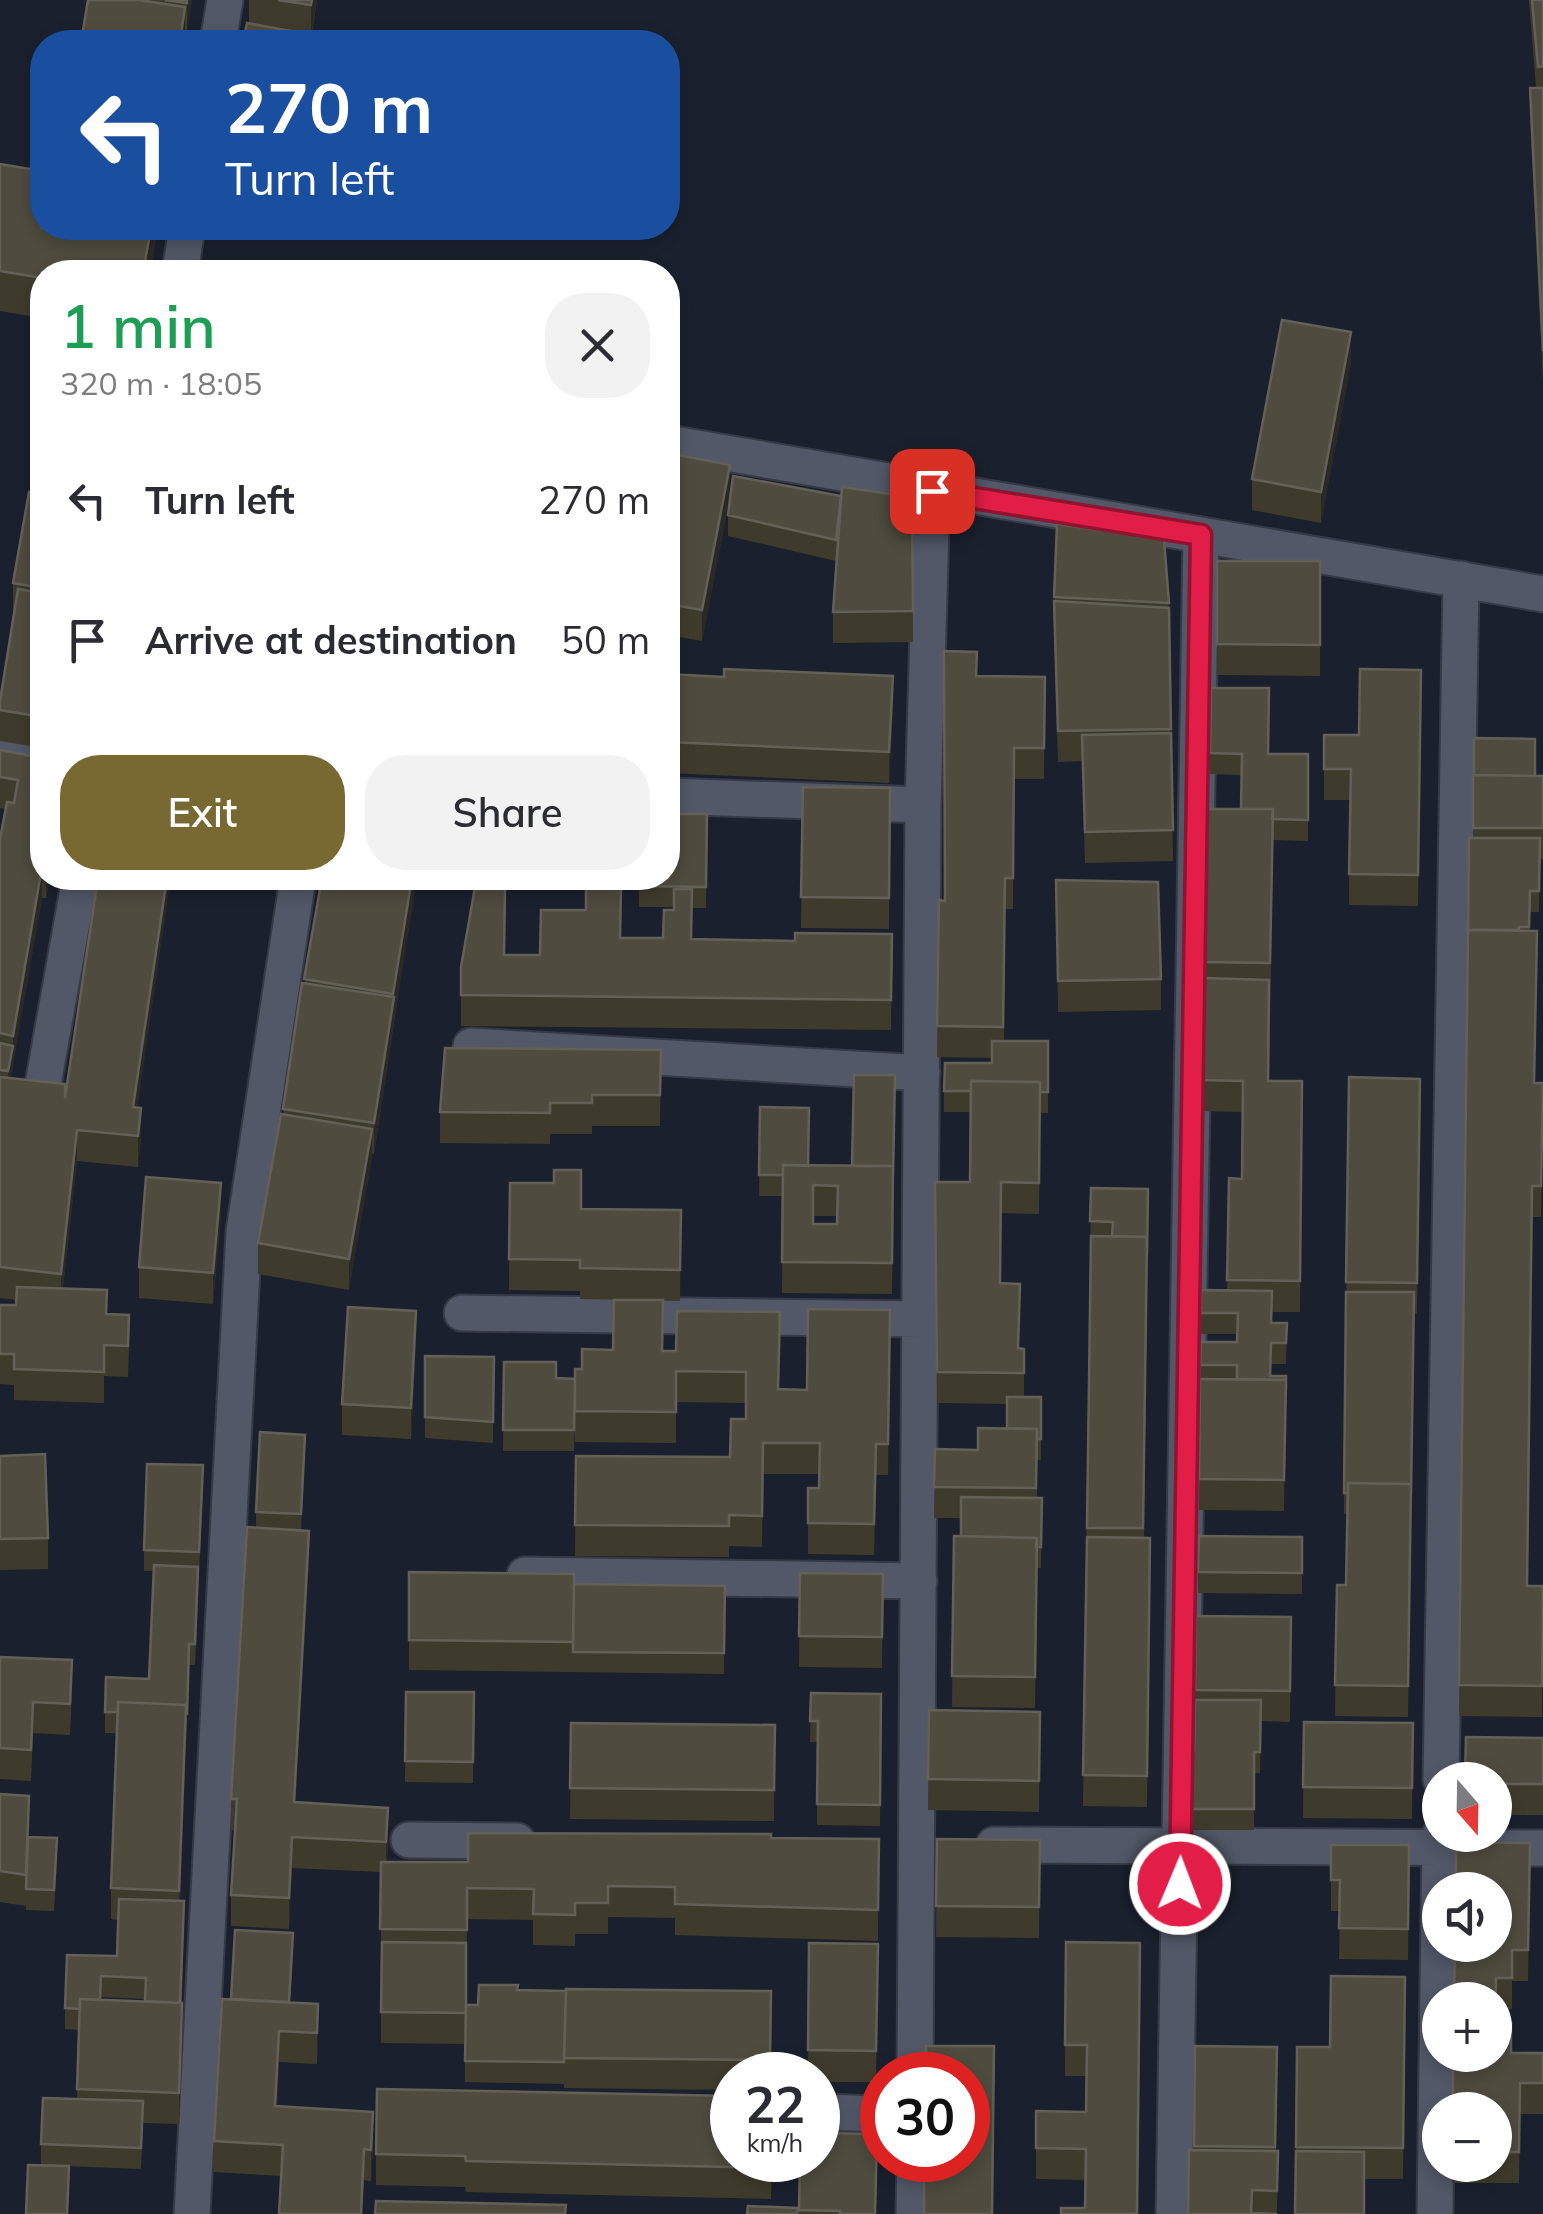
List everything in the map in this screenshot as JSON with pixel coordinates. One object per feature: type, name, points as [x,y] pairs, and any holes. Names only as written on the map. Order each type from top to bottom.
[{"type":"street","points":[[220,30],[224,0]]},
{"type":"street","points":[[680,446],[1543,594]]},
{"type":"street","points":[[916,2052],[924,805],[932,491]]},
{"type":"street","points":[[1174,2214],[1201,535]]},
{"type":"street","points":[[1441,1762],[1461,579]]},
{"type":"street","points":[[0,746],[30,751]]},
{"type":"street","points":[[680,796],[924,805]]},
{"type":"street","points":[[42,1090],[78,890]]},
{"type":"street","points":[[192,2214],[244,1232],[296,890]]},
{"type":"street","points":[[471,1046],[922,1073]]},
{"type":"street","points":[[462,1313],[920,1319]]},
{"type":"street","points":[[493,1574],[919,1581]]},
{"type":"street","points":[[409,1840],[546,1841]]},
{"type":"street","points":[[878,1844],[1181,1847],[1422,1840]]},
{"type":"street","points":[[1512,1846],[1543,1848]]},
{"type":"street","points":[[1435,2214],[1440,1852]]},
{"type":"street","points":[[914,2182],[914,2214]]},
{"type":"building","points":[[88,0],[139,0],[185,7],[182,30],[83,30]]},
{"type":"building","points":[[278,0],[312,0],[311,5]]},
{"type":"building","points":[[1532,0],[1543,0],[1543,66],[1538,67]]},
{"type":"building","points":[[247,23],[286,30],[246,30]]},
{"type":"building","points":[[1530,88],[1543,88],[1543,351]]},
{"type":"building","points":[[0,164],[30,169],[30,240],[149,240],[145,260],[30,260],[30,276],[0,271]]},
{"type":"building","points":[[1282,320],[1351,332],[1321,492],[1252,479]]},
{"type":"building","points":[[680,455],[730,465],[702,610],[680,606]]},
{"type":"building","points":[[733,476],[841,496],[836,540],[728,515]]},
{"type":"building","points":[[842,487],[912,497],[913,611],[833,612]]},
{"type":"building","points":[[29,492],[30,492],[30,586],[13,583]]},
{"type":"building","points":[[1057,524],[1164,539],[1169,603],[1054,597]]},
{"type":"building","points":[[1217,561],[1320,561],[1320,645],[1217,644]]},
{"type":"building","points":[[18,589],[30,591],[30,715],[0,710]]},
{"type":"building","points":[[1054,601],[1169,608],[1171,729],[1058,731]]},
{"type":"building","points":[[944,651],[977,652],[976,676],[1045,677],[1044,748],[1014,748],[1013,878],[1005,878],[1003,1027],[937,1026],[939,900],[945,901]]},
{"type":"building","points":[[724,669],[893,676],[889,752],[680,743],[680,675],[724,677]]},
{"type":"building","points":[[1360,669],[1421,670],[1418,875],[1349,874],[1351,769],[1324,769],[1324,735],[1359,735]]},
{"type":"building","points":[[1211,688],[1269,688],[1268,754],[1308,754],[1308,820],[1272,819],[1273,809],[1241,809],[1242,754],[1210,753]]},
{"type":"building","points":[[1171,733],[1173,830],[1085,832],[1082,735]]},
{"type":"building","points":[[1474,738],[1535,739],[1535,776],[1474,775]]},
{"type":"building","points":[[0,750],[30,756],[30,890],[38,890],[13,1036],[0,1033],[0,839],[7,802],[14,803],[18,780],[0,777]]},
{"type":"building","points":[[1473,775],[1543,776],[1543,828],[1473,828]]},
{"type":"building","points":[[803,787],[890,788],[889,898],[801,897]]},
{"type":"building","points":[[1204,809],[1273,809],[1270,963],[1202,962]]},
{"type":"building","points":[[680,814],[707,814],[706,887],[680,887]]},
{"type":"building","points":[[1469,838],[1540,838],[1539,891],[1530,891],[1529,927],[1468,930]]},
{"type":"building","points":[[1056,880],[1158,882],[1161,979],[1058,981]]},
{"type":"building","points":[[680,889],[692,889],[691,939],[795,941],[795,933],[892,934],[891,1000],[461,995],[461,967],[474,890],[505,890],[504,955],[540,955],[541,910],[586,910],[586,890],[621,890],[620,938],[663,938],[664,910],[674,910],[674,890]]},
{"type":"building","points":[[96,890],[165,890],[133,1107],[141,1108],[138,1136],[77,1130],[61,1274],[0,1267],[0,1077],[65,1084],[65,1098]]},
{"type":"building","points":[[320,890],[410,890],[393,994],[304,979]]},
{"type":"building","points":[[1468,930],[1537,931],[1534,1083],[1543,1083],[1541,1186],[1532,1186],[1527,1586],[1543,1586],[1542,1686],[1459,1685]]},
{"type":"building","points":[[1202,978],[1269,980],[1268,1081],[1302,1081],[1300,1281],[1227,1280],[1229,1178],[1242,1179],[1243,1081],[1201,1080]]},
{"type":"building","points":[[302,983],[394,997],[374,1123],[283,1109]]},
{"type":"building","points":[[992,1041],[1048,1041],[1048,1092],[1040,1092],[1040,1082],[971,1081],[971,1091],[944,1091],[945,1063],[992,1063]]},
{"type":"building","points":[[0,1043],[13,1046],[8,1071],[0,1070]]},
{"type":"building","points":[[445,1048],[661,1050],[660,1095],[592,1095],[592,1103],[550,1103],[550,1113],[440,1112]]},
{"type":"building","points":[[854,1075],[895,1075],[893,1176],[893,1166],[852,1166]]},
{"type":"building","points":[[1349,1077],[1420,1079],[1417,1283],[1346,1282]]},
{"type":"building","points":[[971,1081],[1040,1082],[1039,1183],[1001,1182],[1000,1283],[1020,1284],[1018,1348],[1024,1349],[1024,1373],[937,1372],[935,1182],[970,1182]]},
{"type":"building","points":[[760,1107],[809,1108],[808,1166],[783,1165],[783,1175],[759,1175]]},
{"type":"building","points":[[281,1114],[372,1129],[349,1259],[258,1243]]},
{"type":"building","points":[[783,1165],[893,1166],[892,1263],[782,1262]],"holes":[[[813,1185],[838,1186],[837,1224],[813,1224]]]},
{"type":"building","points":[[554,1170],[581,1170],[581,1209],[681,1210],[680,1270],[580,1268],[580,1260],[509,1259],[510,1183],[554,1183]]},
{"type":"building","points":[[146,1177],[221,1183],[213,1273],[139,1267]]},
{"type":"building","points":[[1091,1188],[1148,1189],[1147,1255],[1147,1237],[1112,1236],[1113,1222],[1090,1221]]},
{"type":"building","points":[[1091,1236],[1147,1237],[1143,1528],[1087,1528]]},
{"type":"building","points":[[17,1287],[107,1290],[106,1314],[129,1315],[128,1346],[104,1345],[104,1372],[14,1369],[14,1354],[0,1354],[0,1305],[16,1305]]},
{"type":"building","points":[[1201,1290],[1272,1291],[1271,1323],[1287,1323],[1286,1343],[1271,1343],[1270,1376],[1286,1376],[1286,1380],[1237,1379],[1237,1365],[1200,1365],[1201,1342],[1237,1342],[1238,1313],[1201,1313]]},
{"type":"building","points":[[1346,1292],[1414,1292],[1411,1494],[1411,1484],[1348,1483],[1348,1493],[1344,1493]]},
{"type":"building","points":[[614,1300],[663,1300],[662,1351],[676,1351],[677,1311],[780,1312],[778,1389],[807,1390],[808,1309],[890,1310],[888,1444],[876,1444],[874,1524],[808,1523],[808,1488],[819,1488],[820,1443],[763,1443],[762,1516],[729,1515],[729,1526],[575,1525],[576,1456],[730,1457],[731,1419],[746,1419],[746,1372],[676,1371],[676,1412],[575,1411],[575,1369],[582,1369],[582,1349],[613,1350]]},
{"type":"building","points":[[348,1307],[416,1311],[411,1408],[342,1404]]},
{"type":"building","points":[[425,1356],[494,1357],[493,1422],[425,1417]]},
{"type":"building","points":[[504,1362],[556,1362],[556,1378],[575,1379],[574,1430],[503,1430]]},
{"type":"building","points":[[1200,1379],[1286,1380],[1284,1480],[1199,1479]]},
{"type":"building","points":[[1007,1397],[1041,1397],[1041,1439],[1037,1439],[1037,1429],[1007,1428]]},
{"type":"building","points":[[978,1428],[1037,1429],[1036,1488],[934,1487],[935,1449],[978,1450]]},
{"type":"building","points":[[260,1432],[305,1435],[301,1514],[256,1512]]},
{"type":"building","points":[[45,1454],[48,1538],[0,1539],[0,1456]]},
{"type":"building","points":[[147,1464],[203,1465],[199,1552],[144,1550]]},
{"type":"building","points":[[1348,1483],[1411,1484],[1408,1686],[1335,1685],[1337,1585],[1346,1585]]},
{"type":"building","points":[[961,1497],[1042,1498],[1041,1547],[1036,1547],[1037,1538],[961,1536]]},
{"type":"building","points":[[247,1527],[309,1531],[294,1802],[388,1808],[386,1842],[292,1837],[289,1898],[231,1895],[237,1799],[231,1799]]},
{"type":"building","points":[[954,1536],[1037,1538],[1035,1677],[952,1676]]},
{"type":"building","points":[[1199,1536],[1302,1537],[1302,1573],[1198,1572]]},
{"type":"building","points":[[1087,1537],[1150,1538],[1147,1776],[1083,1775]]},
{"type":"building","points":[[154,1565],[198,1567],[195,1644],[189,1644],[187,1715],[186,1705],[118,1702],[118,1712],[105,1712],[106,1677],[149,1679]]},
{"type":"building","points":[[409,1572],[574,1574],[573,1642],[409,1640]]},
{"type":"building","points":[[800,1573],[883,1574],[882,1637],[799,1636]]},
{"type":"building","points":[[574,1584],[725,1586],[724,1653],[573,1652]]},
{"type":"building","points":[[1196,1616],[1291,1617],[1290,1691],[1195,1690]]},
{"type":"building","points":[[0,1657],[72,1660],[70,1704],[33,1702],[31,1750],[0,1748]]},
{"type":"building","points":[[406,1692],[474,1692],[473,1762],[405,1761]]},
{"type":"building","points":[[811,1693],[881,1694],[880,1805],[817,1804],[818,1721],[810,1721]]},
{"type":"building","points":[[1195,1700],[1261,1700],[1260,1752],[1254,1752],[1254,1809],[1186,1809],[1188,1751],[1194,1751]]},
{"type":"building","points":[[118,1702],[186,1705],[179,1891],[111,1888]]},
{"type":"building","points":[[929,1710],[1040,1712],[1039,1781],[928,1779]]},
{"type":"building","points":[[1304,1722],[1413,1723],[1412,1788],[1303,1787]]},
{"type":"building","points":[[571,1723],[775,1725],[774,1790],[570,1788]]},
{"type":"building","points":[[1466,1737],[1543,1738],[1543,1784],[1512,1784],[1512,1762],[1465,1762]]},
{"type":"building","points":[[0,1794],[29,1796],[26,1875],[0,1871]]},
{"type":"building","points":[[468,1833],[771,1834],[771,1838],[879,1839],[878,1910],[675,1904],[675,1887],[608,1886],[608,1903],[575,1903],[575,1915],[533,1914],[534,1889],[467,1888],[467,1930],[380,1929],[381,1862],[468,1862]]},
{"type":"building","points":[[28,1837],[57,1838],[54,1890],[26,1889]]},
{"type":"building","points":[[937,1839],[1040,1840],[1039,1907],[936,1906]]},
{"type":"building","points":[[1512,1843],[1530,1843],[1528,1950],[1512,1950],[1512,1872],[1456,1872],[1456,1852],[1512,1852]]},
{"type":"building","points":[[1331,1845],[1409,1845],[1408,1929],[1339,1928],[1340,1880],[1331,1880]]},
{"type":"building","points":[[119,1899],[184,1901],[180,2003],[145,2001],[146,1978],[101,1976],[100,2000],[80,1999],[80,2009],[65,2008],[67,1955],[117,1956]]},
{"type":"building","points":[[235,1930],[293,1933],[289,2002],[231,1999]]},
{"type":"building","points":[[382,1942],[466,1943],[466,2013],[381,2012]]},
{"type":"building","points":[[1066,1942],[1140,1943],[1137,2214],[1061,2214],[1061,2208],[1085,2208],[1086,2149],[1036,2148],[1036,2111],[1086,2112],[1087,2045],[1065,2045]]},
{"type":"building","points":[[809,1943],[878,1944],[876,2051],[808,2050]]},
{"type":"building","points":[[1455,1962],[1512,1962],[1512,1978],[1454,1982]]},
{"type":"building","points":[[1331,1976],[1405,1977],[1403,2148],[1296,2147],[1297,2047],[1330,2047]]},
{"type":"building","points":[[479,1985],[566,1991],[564,2062],[465,2061],[466,2005],[478,2005]]},
{"type":"building","points":[[566,1989],[771,1991],[770,2052],[710,2052],[710,2059],[564,2058]]},
{"type":"building","points":[[80,1999],[182,2003],[179,2093],[77,2089]]},
{"type":"building","points":[[222,1999],[318,2004],[317,2033],[279,2031],[275,2106],[373,2112],[371,2150],[364,2149],[361,2214],[279,2214],[283,2145],[214,2141]]},
{"type":"building","points":[[926,2046],[994,2046],[992,2214],[924,2214],[924,2182],[990,2182],[990,2052],[926,2052]]},
{"type":"building","points":[[1195,2046],[1277,2047],[1275,2147],[1194,2146]]},
{"type":"building","points":[[1512,2053],[1543,2053],[1543,2083],[1520,2083],[1519,2152],[1512,2152],[1512,2092],[1453,2092],[1453,2072],[1512,2072]]},
{"type":"building","points":[[377,2089],[710,2096],[710,2167],[466,2161],[465,2156],[376,2154]]},
{"type":"building","points":[[43,2098],[143,2101],[141,2148],[41,2144]]},
{"type":"building","points":[[840,2133],[860,2134],[860,2182],[876,2182],[875,2214],[799,2210],[800,2182],[840,2182]]},
{"type":"building","points":[[1189,2150],[1278,2151],[1277,2191],[1252,2190],[1251,2213],[1277,2214],[1188,2214]]},
{"type":"building","points":[[1296,2151],[1364,2152],[1364,2214],[1295,2214]]},
{"type":"building","points":[[28,2165],[69,2166],[67,2214],[26,2214]]},
{"type":"building","points":[[376,2201],[566,2205],[565,2214],[375,2214]]},
{"type":"building","points":[[748,2206],[798,2208],[797,2214],[747,2214]]},
{"type":"route","points":[[932,491],[1201,535],[1180,1884]]}]
